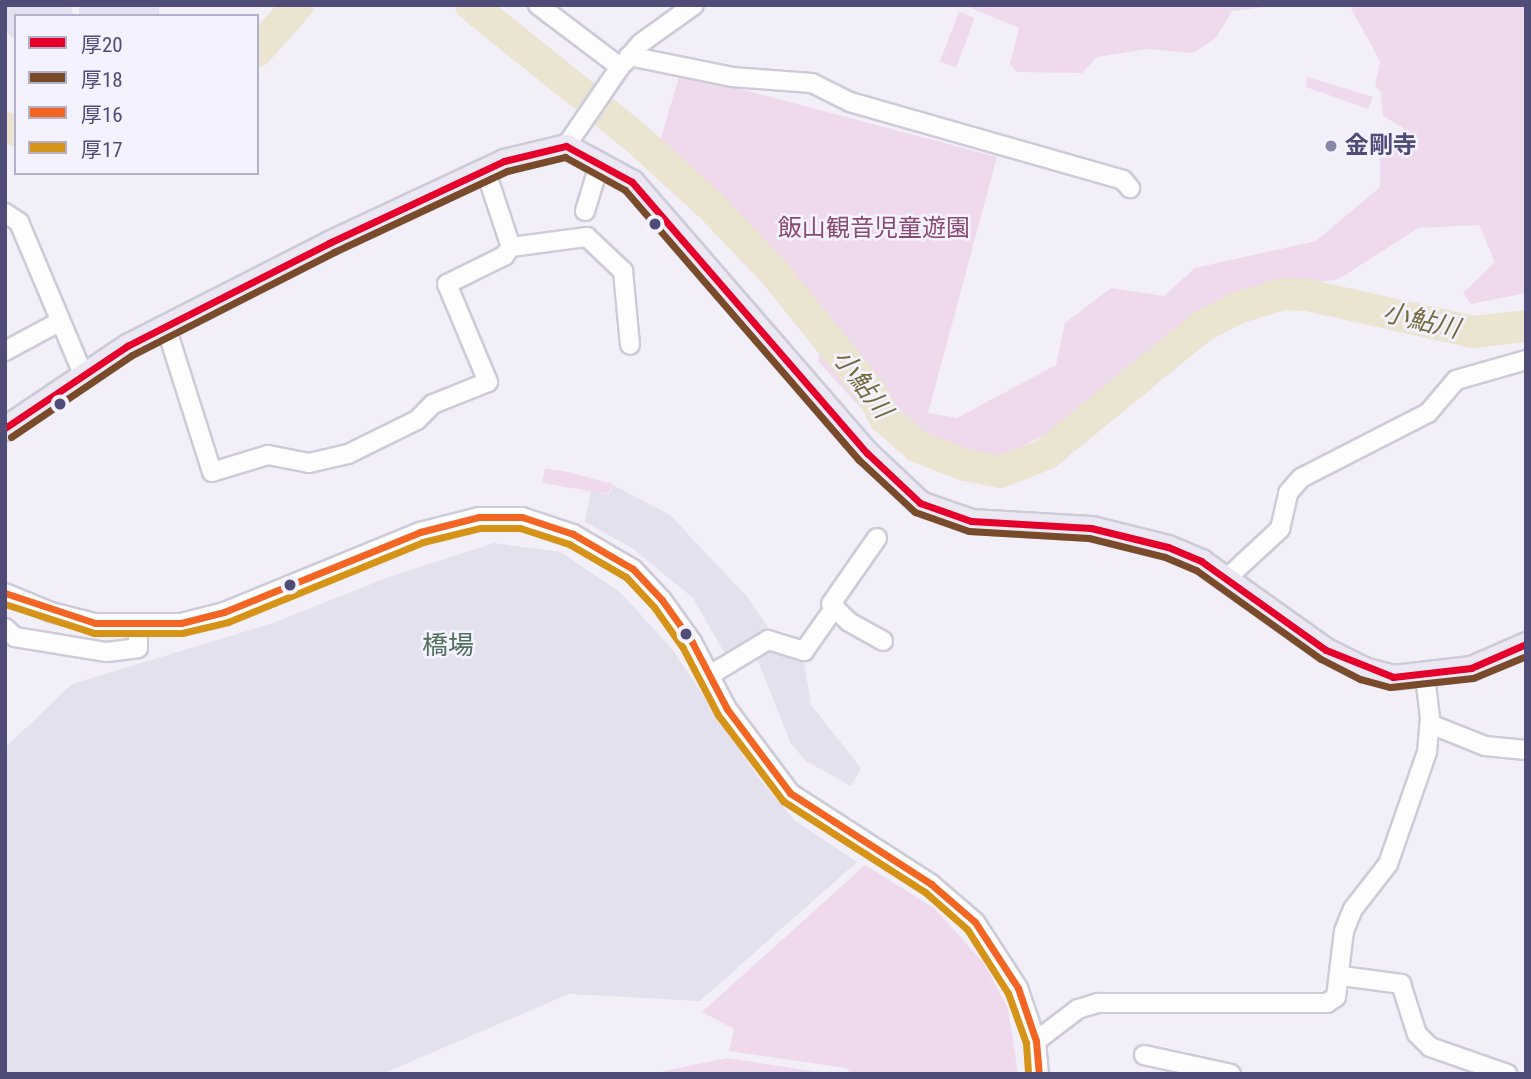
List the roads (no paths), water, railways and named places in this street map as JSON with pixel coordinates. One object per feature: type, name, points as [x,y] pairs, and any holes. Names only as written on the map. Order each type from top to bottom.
[{"type":"main road","points":[[5,428],[83,374],[166,327],[485,169],[572,138],[600,162],[632,182],[654,205],[867,453],[920,503],[971,521],[1134,536],[1201,561],[1326,650],[1364,669],[1394,677],[1425,676],[1471,668],[1526,644]]},
{"type":"street","points":[[538,5],[621,67],[812,83],[849,102],[1123,180],[1130,188]]},
{"type":"street","points":[[572,138],[621,67],[694,5]]},
{"type":"street","points":[[585,211],[600,162]]},
{"type":"street","points":[[485,169],[510,247]]},
{"type":"street","points":[[5,213],[19,222],[59,323],[83,374]]},
{"type":"street","points":[[166,327],[212,472],[268,455],[309,463],[348,454],[417,421],[433,404],[488,382],[447,284],[504,256],[510,247],[587,237],[623,271],[630,345]]},
{"type":"street","points":[[5,351],[59,323]]},
{"type":"street","points":[[1226,579],[1280,529],[1288,493],[1301,478],[1428,413],[1456,380],[1526,360]]},
{"type":"street","points":[[5,593],[62,615],[138,626],[181,623],[224,612],[420,532],[479,517],[522,517],[573,534],[633,569],[662,600],[710,675],[727,709],[790,793],[931,884],[975,922],[1018,988],[1036,1041],[1038,1074]]},
{"type":"street","points":[[877,538],[831,604],[849,622],[883,641]]},
{"type":"street","points":[[710,675],[768,640],[804,651],[835,607]]},
{"type":"street","points":[[5,628],[15,637],[107,652],[138,648],[138,626]]},
{"type":"street","points":[[1036,1041],[1078,1009],[1098,1003],[1327,1003],[1336,997],[1342,976],[1344,931],[1353,909],[1378,883],[1388,864],[1426,752],[1430,724],[1425,676]]},
{"type":"street","points":[[1430,724],[1485,746],[1526,750]]},
{"type":"street","points":[[1342,976],[1401,984],[1417,1034],[1430,1047],[1507,1074]]},
{"type":"street","points":[[1144,1055],[1188,1068],[1231,1074]]},
{"type":"waterway","name":"小鮎川","points":[[259,49],[298,5]]},
{"type":"waterway","name":"小鮎川","points":[[471,5],[634,136],[709,204],[773,271],[870,391],[885,418],[917,446],[965,465],[1000,472],[1046,454],[1201,327],[1237,308],[1284,294],[1307,295],[1474,332],[1526,326]]},
{"type":"waterway","name":"小鮎川","points":[[5,128],[14,130]]},
{"type":"place","name":"金剛寺","points":[[1331,146]]},
{"type":"district","name":"橋場","points":[[448,646]]},
{"type":"park label","name":"飯山観音児童遊園","points":[[874,229]]}]
